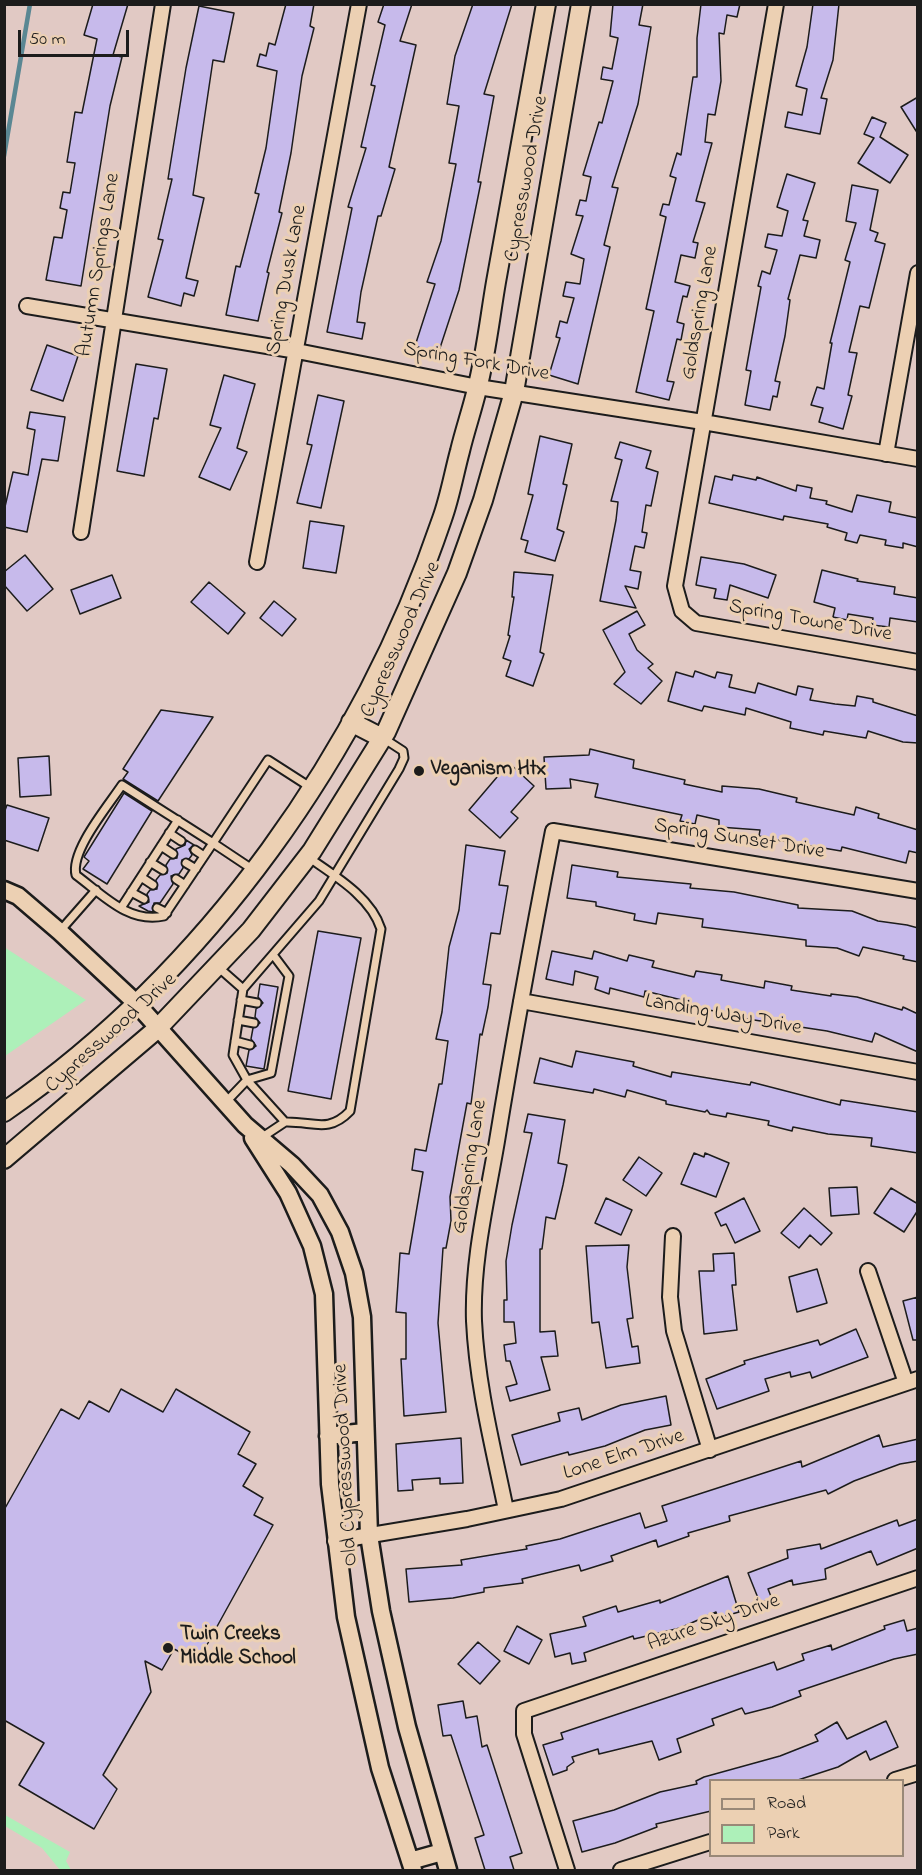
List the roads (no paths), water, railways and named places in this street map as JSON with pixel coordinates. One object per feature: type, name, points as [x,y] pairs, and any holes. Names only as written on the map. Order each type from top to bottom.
[{"type":"main road","name":"Cypresswood Drive","points":[[4,1112],[80,1056],[136,1003],[189,949],[255,870],[351,722],[406,610],[443,518],[478,387],[546,4]]},
{"type":"main road","name":"Cypresswood Drive","points":[[4,1159],[157,1029],[218,967],[251,930],[308,857],[382,738],[424,652],[457,573],[483,500],[514,392],[581,4]]},
{"type":"main road","points":[[351,722],[382,738]]},
{"type":"street","name":"Autumn Springs Lane","points":[[81,532],[112,320],[163,4]]},
{"type":"street","name":"Spring Dusk Lane","points":[[257,562],[359,4]]},
{"type":"street","name":"Goldspring Lane","points":[[696,623],[682,611],[675,586],[776,4]]},
{"type":"street","points":[[886,454],[918,273]]},
{"type":"street","name":"Spring Fork Drive","points":[[27,306],[297,351],[478,387],[918,459]]},
{"type":"street","name":"Spring Towne Drive","points":[[696,623],[918,662]]},
{"type":"street","name":"Goldspring Lane","points":[[506,1510],[478,1379],[474,1319],[481,1234],[553,831]]},
{"type":"street","name":"Spring Sunset Drive","points":[[553,831],[918,891]]},
{"type":"street","name":"Old Cypresswood Drive","points":[[4,890],[18,896],[136,1003],[245,1125],[292,1165],[320,1195],[340,1232],[354,1274],[362,1317],[369,1535],[393,1669],[448,1870]]},
{"type":"street","name":"Landing Way Drive","points":[[521,1001],[918,1072]]},
{"type":"street","name":"Old Cypresswood Drive","points":[[245,1125],[288,1193],[312,1246],[324,1294],[328,1436],[335,1541],[346,1617],[362,1698],[380,1768],[412,1866]]},
{"type":"street","points":[[673,1236],[670,1297],[674,1331],[710,1450]]},
{"type":"street","points":[[868,1271],[912,1381]]},
{"type":"street","name":"Lone Elm Drive","points":[[335,1541],[561,1498],[912,1381]]},
{"type":"street","points":[[328,1436],[364,1432]]},
{"type":"street","name":"Azure Sky Drive","points":[[567,1870],[524,1734],[524,1711],[918,1578]]},
{"type":"street","points":[[898,1779],[918,1773]]},
{"type":"street","points":[[621,1870],[709,1843]]},
{"type":"street","points":[[412,1866],[442,1852]]},
{"type":"lane","points":[[285,1122],[247,1080],[233,1055],[243,988],[274,956],[319,901],[404,758],[403,751],[382,738]]},
{"type":"lane","points":[[255,870],[213,843],[178,820],[122,785],[77,853],[74,866],[76,875],[129,914],[151,919],[165,916],[166,913],[196,869],[204,856],[213,843],[268,760],[310,788]]},
{"type":"lane","points":[[121,908],[178,820]]},
{"type":"lane","points":[[169,833],[181,841]]},
{"type":"lane","points":[[161,846],[173,854]]},
{"type":"lane","points":[[195,850],[204,856]]},
{"type":"lane","points":[[261,1138],[285,1122],[322,1125],[338,1123],[350,1111],[381,929],[377,916],[369,905],[308,857]]},
{"type":"lane","points":[[150,862],[163,870]]},
{"type":"lane","points":[[186,863],[196,869]]},
{"type":"lane","points":[[141,878],[153,885]]},
{"type":"lane","points":[[176,879],[185,885]]},
{"type":"lane","points":[[60,932],[96,890]]},
{"type":"lane","points":[[131,892],[144,899]]},
{"type":"lane","points":[[167,894],[176,899]]},
{"type":"lane","points":[[157,908],[166,913]]},
{"type":"lane","points":[[225,1103],[247,1080],[271,1072],[271,1049],[275,1027],[283,1008],[290,976],[274,956]]},
{"type":"lane","points":[[218,967],[243,988]]},
{"type":"lane","points":[[241,1000],[257,1003]]},
{"type":"lane","points":[[275,1007],[283,1008]]},
{"type":"lane","points":[[238,1020],[254,1023]]},
{"type":"lane","points":[[235,1041],[250,1045]]},
{"type":"waterway","points":[[4,156],[30,4]]},
{"type":"place","name":"Veganism Htx","points":[[419,771]]},
{"type":"place","name":"Twin Creeks Middle School","points":[[168,1648]]}]
